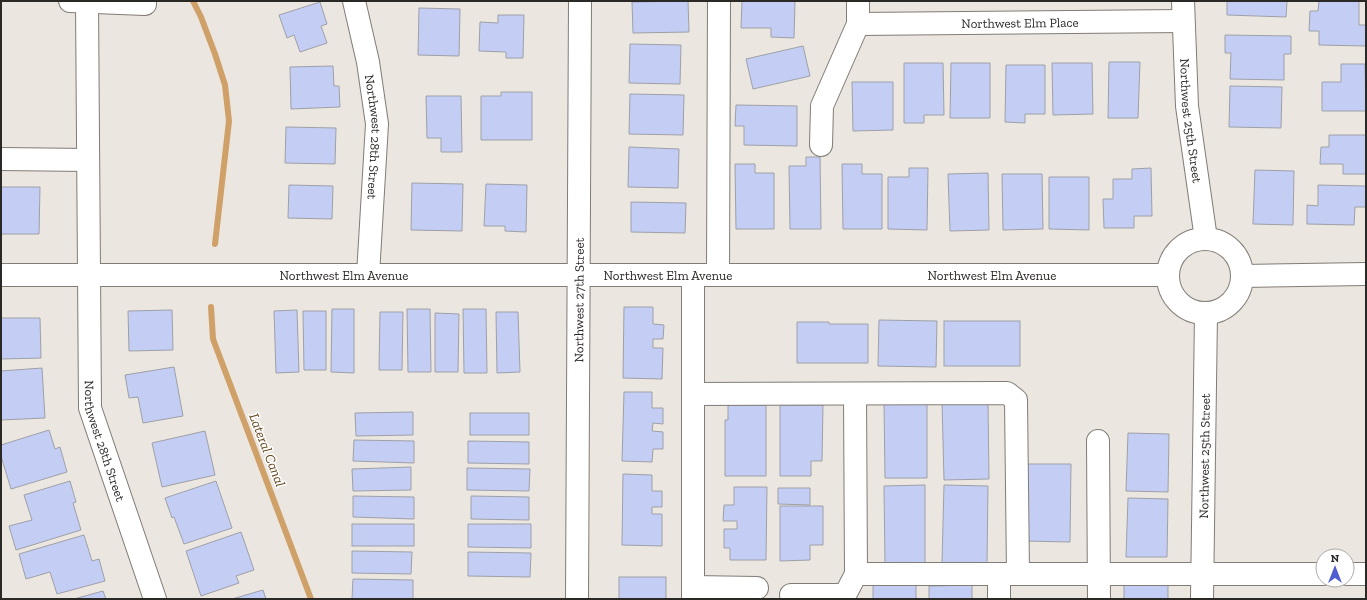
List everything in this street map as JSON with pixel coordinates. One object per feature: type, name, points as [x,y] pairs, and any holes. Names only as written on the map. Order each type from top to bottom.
[{"type":"street","name":"Northwest 28th Street","points":[[78,1],[88,160],[90,408],[155,599]]},
{"type":"street","points":[[78,1],[145,4]]},
{"type":"street","name":"Northwest 28th Street","points":[[354,1],[368,62],[377,124],[368,275]]},
{"type":"street","name":"Northwest 27th Street","points":[[577,599],[580,1]]},
{"type":"street","points":[[718,275],[719,1]]},
{"type":"street","points":[[821,145],[822,106],[858,24],[858,1]]},
{"type":"street","name":"Northwest Elm Place","points":[[858,24],[1183,11]]},
{"type":"street","name":"Northwest 25th Street","points":[[1183,11],[1187,106],[1206,239]]},
{"type":"street","points":[[1,159],[88,160]]},
{"type":"street","points":[[1206,239],[1217,241],[1227,246],[1235,254],[1240,265],[1242,276],[1240,287],[1235,298],[1227,306],[1217,311],[1206,313],[1194,312],[1178,302],[1174,298],[1169,287],[1167,275],[1170,263],[1175,253],[1184,245],[1194,240],[1206,239]]},
{"type":"street","points":[[1242,276],[1366,274]]},
{"type":"street","points":[[693,275],[692,593],[757,588]]},
{"type":"street","name":"Northwest Elm Avenue","points":[[1,276],[1167,275]]},
{"type":"street","name":"Northwest 25th Street","points":[[1202,599],[1206,313]]},
{"type":"street","points":[[693,394],[1006,393],[1016,400],[1008,574],[999,599]]},
{"type":"street","points":[[791,595],[845,597],[856,574],[855,394]]},
{"type":"street","points":[[1098,441],[1099,599]]},
{"type":"street","points":[[856,574],[1315,574]]},
{"type":"street","points":[[1355,574],[1366,574]]},
{"type":"building","points":[[688,1],[689,32],[633,33],[632,2]]},
{"type":"building","points":[[742,1],[795,1],[794,38],[771,37],[771,28],[741,28]]},
{"type":"building","points":[[1227,1],[1287,1],[1286,17],[1227,15]]},
{"type":"building","points":[[1319,1],[1359,1],[1359,25],[1366,25],[1366,46],[1319,45],[1319,31],[1309,31],[1310,11],[1318,11]]},
{"type":"building","points":[[320,2],[327,24],[321,26],[327,43],[300,52],[294,35],[287,38],[279,15]]},
{"type":"building","points":[[419,8],[460,9],[459,56],[418,55]]},
{"type":"building","points":[[498,15],[524,15],[523,58],[506,58],[506,52],[479,51],[480,22],[498,23]]},
{"type":"building","points":[[1225,35],[1291,36],[1291,54],[1284,54],[1284,80],[1230,79],[1231,53],[1225,53]]},
{"type":"building","points":[[630,44],[681,45],[680,84],[629,83]]},
{"type":"building","points":[[803,46],[810,76],[753,89],[746,59]]},
{"type":"building","points":[[1109,62],[1140,62],[1138,118],[1108,118]]},
{"type":"building","points":[[904,63],[943,63],[944,115],[924,115],[924,123],[904,123]]},
{"type":"building","points":[[951,63],[990,63],[990,118],[950,118]]},
{"type":"building","points":[[1052,63],[1092,63],[1093,114],[1053,115]]},
{"type":"building","points":[[1341,64],[1365,64],[1366,111],[1322,111],[1322,82],[1341,82]]},
{"type":"building","points":[[1006,65],[1045,65],[1045,114],[1025,114],[1025,123],[1005,122]]},
{"type":"building","points":[[333,66],[334,86],[339,86],[340,107],[291,109],[290,67]]},
{"type":"building","points":[[852,82],[893,82],[893,130],[853,131]]},
{"type":"building","points":[[1230,86],[1282,87],[1281,128],[1229,127]]},
{"type":"building","points":[[501,92],[532,92],[532,140],[481,140],[481,96],[501,96]]},
{"type":"building","points":[[630,94],[684,95],[683,135],[629,134]]},
{"type":"building","points":[[426,96],[461,96],[462,152],[441,152],[441,138],[427,138]]},
{"type":"building","points":[[736,105],[797,106],[797,146],[744,145],[744,126],[735,126]]},
{"type":"building","points":[[286,127],[336,128],[335,164],[285,163]]},
{"type":"building","points":[[1329,135],[1366,135],[1366,174],[1343,174],[1343,164],[1320,164],[1321,147],[1329,147]]},
{"type":"building","points":[[629,147],[679,149],[678,188],[628,187]]},
{"type":"building","points":[[806,157],[820,157],[821,229],[790,229],[789,166],[806,166]]},
{"type":"building","points":[[735,164],[755,164],[755,173],[774,173],[774,229],[736,229]]},
{"type":"building","points":[[842,164],[862,164],[862,174],[882,174],[882,229],[843,229]]},
{"type":"building","points":[[909,168],[928,168],[927,230],[888,229],[888,177],[909,177]]},
{"type":"building","points":[[1151,168],[1152,216],[1134,216],[1134,228],[1104,228],[1103,199],[1113,199],[1113,179],[1132,179],[1132,169]]},
{"type":"building","points":[[1255,170],[1294,171],[1293,225],[1253,224]]},
{"type":"building","points":[[988,173],[989,230],[950,231],[948,174]]},
{"type":"building","points":[[1002,174],[1042,174],[1043,229],[1003,230]]},
{"type":"building","points":[[1049,177],[1089,177],[1089,230],[1049,229]]},
{"type":"building","points":[[412,183],[463,184],[462,231],[411,230]]},
{"type":"building","points":[[486,184],[527,185],[526,232],[505,231],[505,226],[484,226]]},
{"type":"building","points":[[289,185],[333,186],[332,219],[288,218]]},
{"type":"building","points":[[1318,185],[1366,186],[1366,207],[1355,207],[1354,225],[1307,224],[1307,205],[1318,206]]},
{"type":"building","points":[[1,187],[40,187],[39,234],[1,234]]},
{"type":"building","points":[[631,202],[686,203],[685,233],[631,232]]},
{"type":"building","points":[[624,307],[653,307],[653,324],[664,325],[663,339],[653,339],[653,348],[663,348],[662,379],[623,378]]},
{"type":"building","points":[[332,309],[354,309],[354,373],[331,372]]},
{"type":"building","points":[[407,309],[430,309],[431,372],[408,372]]},
{"type":"building","points":[[463,309],[486,309],[487,373],[464,373]]},
{"type":"building","points":[[172,310],[173,350],[129,351],[128,311]]},
{"type":"building","points":[[297,310],[299,372],[276,373],[274,311]]},
{"type":"building","points":[[303,311],[326,311],[326,370],[304,370]]},
{"type":"building","points":[[380,312],[403,312],[402,370],[379,370]]},
{"type":"building","points":[[496,312],[518,312],[520,372],[497,373]]},
{"type":"building","points":[[435,313],[459,314],[458,372],[435,372]]},
{"type":"building","points":[[1,318],[40,318],[41,358],[1,359]]},
{"type":"building","points":[[879,320],[937,321],[936,367],[878,366]]},
{"type":"building","points":[[944,321],[1020,321],[1020,366],[944,366]]},
{"type":"building","points":[[797,322],[868,324],[868,363],[797,363]]},
{"type":"building","points":[[174,367],[183,416],[143,423],[138,397],[129,398],[125,375]]},
{"type":"building","points":[[42,368],[45,418],[1,420],[1,371]]},
{"type":"building","points":[[624,392],[652,392],[652,408],[663,408],[663,424],[653,423],[652,431],[663,432],[663,449],[653,449],[652,462],[622,461]]},
{"type":"building","points":[[884,402],[927,402],[927,478],[885,478]]},
{"type":"building","points":[[942,402],[988,402],[989,479],[944,480]]},
{"type":"building","points":[[728,405],[766,405],[766,476],[725,476],[725,420],[728,420]]},
{"type":"building","points":[[780,405],[823,405],[822,461],[811,461],[811,476],[780,476]]},
{"type":"building","points":[[413,412],[413,435],[356,436],[355,413]]},
{"type":"building","points":[[470,413],[529,413],[529,435],[470,435]]},
{"type":"building","points":[[49,430],[55,449],[60,447],[67,472],[11,489],[1,456],[1,445]]},
{"type":"building","points":[[205,431],[215,475],[162,487],[152,443]]},
{"type":"building","points":[[1128,433],[1169,434],[1168,492],[1126,491]]},
{"type":"building","points":[[354,440],[414,441],[414,463],[353,461]]},
{"type":"building","points":[[468,441],[529,442],[529,464],[468,463]]},
{"type":"building","points":[[1025,464],[1071,464],[1070,542],[1024,541]]},
{"type":"building","points":[[411,467],[411,490],[353,491],[352,469]]},
{"type":"building","points":[[467,468],[530,469],[529,491],[467,490]]},
{"type":"building","points":[[623,474],[652,475],[652,491],[662,491],[662,507],[652,507],[652,514],[662,514],[662,546],[622,545]]},
{"type":"building","points":[[70,481],[76,502],[73,503],[81,530],[16,550],[9,526],[32,520],[24,495]]},
{"type":"building","points":[[216,481],[232,528],[184,544],[165,498]]},
{"type":"building","points":[[925,485],[925,563],[885,563],[884,486]]},
{"type":"building","points":[[944,485],[988,486],[987,564],[942,563]]},
{"type":"building","points":[[734,487],[767,487],[766,560],[730,560],[730,548],[724,548],[724,529],[737,529],[737,521],[723,521],[724,505],[734,505]]},
{"type":"building","points":[[778,488],[810,488],[810,505],[778,504]]},
{"type":"building","points":[[353,496],[414,497],[414,519],[353,517]]},
{"type":"building","points":[[471,496],[529,497],[529,520],[471,519]]},
{"type":"building","points":[[1128,498],[1168,499],[1167,557],[1126,557]]},
{"type":"building","points":[[780,506],[823,506],[823,545],[810,545],[810,560],[780,561]]},
{"type":"building","points":[[352,524],[414,524],[414,546],[352,546]]},
{"type":"building","points":[[468,524],[531,524],[531,548],[468,547]]},
{"type":"building","points":[[241,532],[254,570],[236,576],[239,583],[201,596],[186,551]]},
{"type":"building","points":[[84,535],[92,561],[99,559],[105,581],[57,594],[50,572],[26,579],[19,554]]},
{"type":"building","points":[[352,551],[412,552],[411,574],[352,573]]},
{"type":"building","points":[[468,552],[531,553],[530,577],[468,576]]},
{"type":"building","points":[[619,577],[666,577],[666,599],[619,599]]},
{"type":"building","points":[[353,579],[413,580],[413,599],[352,599]]},
{"type":"building","points":[[916,584],[916,599],[873,599],[873,585]]},
{"type":"building","points":[[1124,584],[1168,584],[1168,599],[1124,599]]},
{"type":"building","points":[[972,585],[972,599],[929,599],[929,586]]},
{"type":"building","points":[[263,590],[266,599],[232,599]]},
{"type":"building","points":[[103,591],[106,599],[74,599]]},
{"type":"waterway","name":"Lateral Canal","points":[[193,1],[201,17],[225,85],[229,121],[215,244]]},
{"type":"waterway","name":"Lateral Canal","points":[[211,307],[213,339],[311,599]]}]
